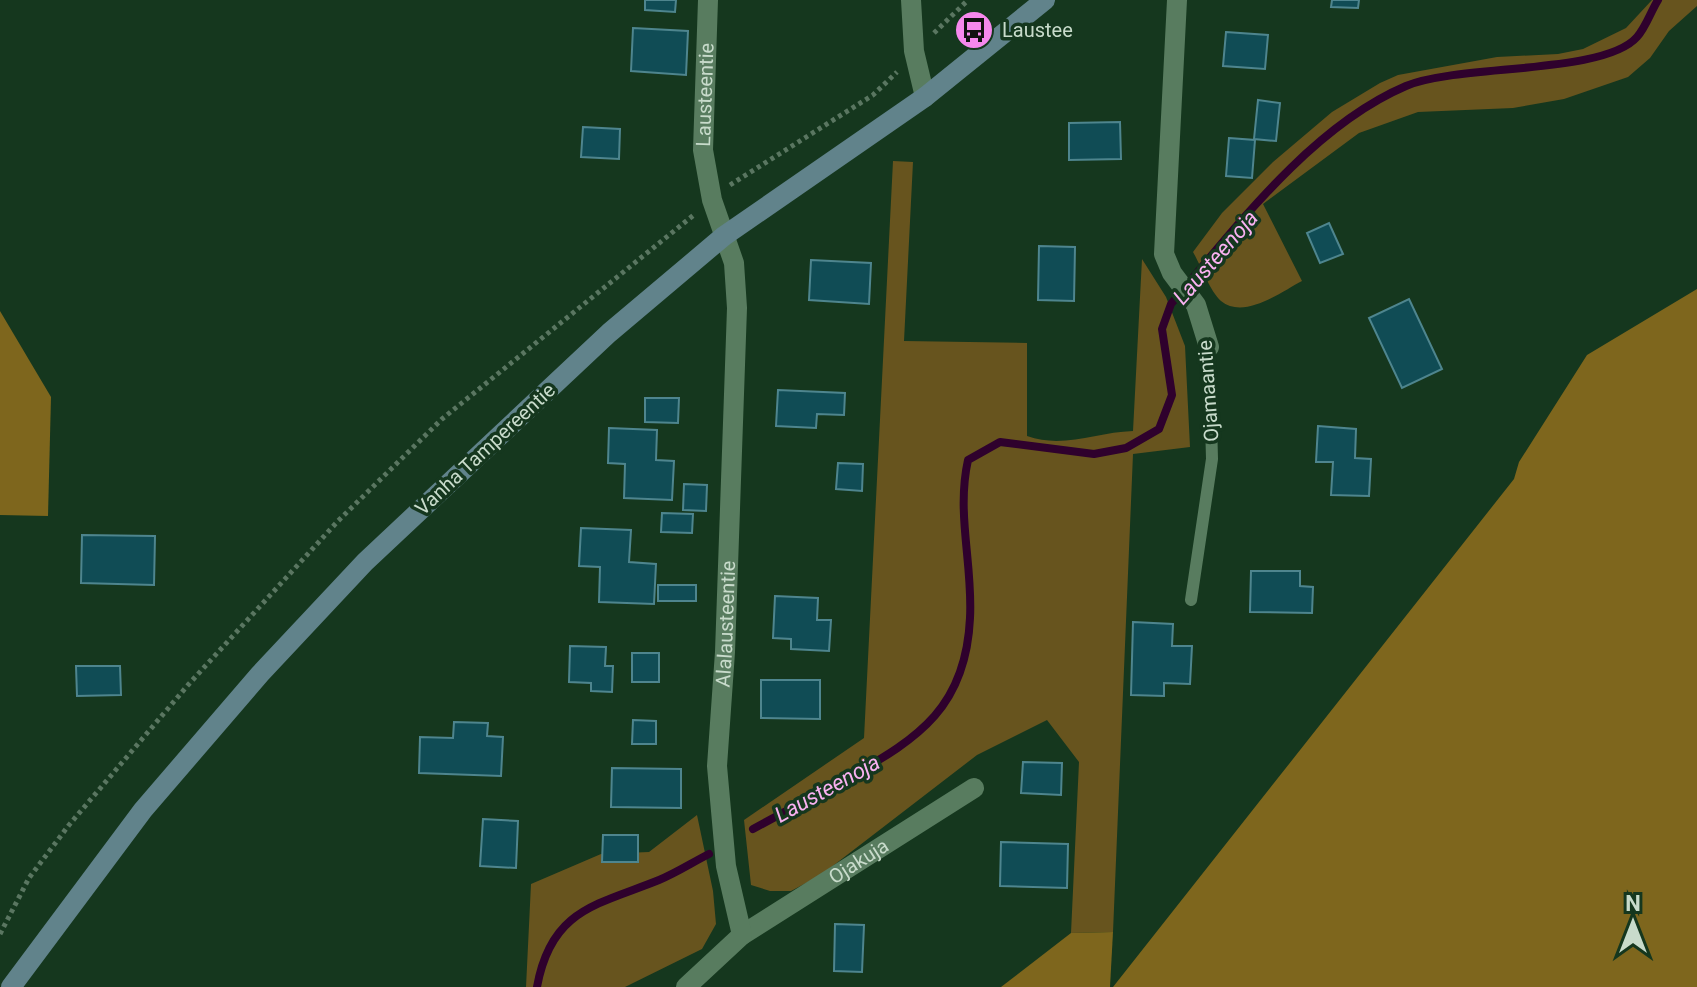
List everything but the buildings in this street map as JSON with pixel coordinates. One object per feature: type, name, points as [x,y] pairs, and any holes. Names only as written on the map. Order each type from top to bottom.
[{"type":"main road","name":"Vanha Tampereentie","points":[[11,987],[143,810],[260,674],[365,562],[609,333],[724,236],[925,97],[1045,0]]},
{"type":"street","name":"Lausteentie","points":[[708,0],[703,150],[712,200],[724,236]]},
{"type":"street","points":[[911,0],[914,51],[925,97]]},
{"type":"street","name":"Ojamaantie","points":[[1177,0],[1162,233],[1164,254],[1172,273],[1196,305],[1209,347]]},
{"type":"street","name":"Alalausteentie","points":[[724,236],[734,263],[737,308],[725,652],[717,766],[726,866],[742,935]]},
{"type":"street","name":"Ojakuja","points":[[742,935],[974,788]]},
{"type":"street","points":[[686,987],[742,935]]},
{"type":"lane","name":"Ojamaantie","points":[[1191,600],[1212,459],[1209,347]]},
{"type":"path","points":[[0,934],[29,878],[69,825],[188,685],[338,521],[442,419],[732,183],[873,95],[968,0]]},
{"type":"shaded area","points":[[1652,0],[1697,0],[1697,6],[1669,31],[1650,58],[1628,77],[1564,99],[1513,108],[1418,112],[1359,133],[1263,204],[1302,281],[1251,306],[1230,306],[1213,291],[1193,252],[1222,213],[1273,162],[1332,112],[1398,75],[1497,57],[1558,54],[1583,49],[1626,28]]},
{"type":"shaded area","points":[[893,161],[913,162],[904,341],[1027,343],[1027,436],[1054,441],[1133,431],[1142,259],[1166,297],[1185,346],[1190,447],[1133,454],[1113,932],[1071,933],[1079,762],[1047,720],[977,755],[821,875],[791,891],[770,891],[751,885],[744,820],[864,738]]},
{"type":"shaded area","points":[[1697,289],[1697,987],[1113,987],[1514,479],[1519,462],[1587,355]]},
{"type":"shaded area","points":[[0,311],[51,397],[48,516],[0,515]]},
{"type":"shaded area","points":[[697,815],[713,891],[716,924],[702,949],[625,987],[526,987],[531,884],[601,854],[649,852]]},
{"type":"shaded area","points":[[1113,932],[1110,987],[1001,987],[1071,933]]},
{"type":"waterway","name":"Lausteenoja","points":[[753,829],[897,748],[935,716],[949,697],[967,648],[970,618],[964,519],[968,460],[1000,442],[1094,454],[1126,448],[1159,429],[1172,395],[1162,329],[1171,304],[1249,212],[1307,152],[1339,126],[1406,86],[1459,74],[1594,58],[1620,49],[1637,37],[1658,0]]},
{"type":"waterway","name":"Lausteenoja","points":[[537,987],[553,941],[565,925],[597,904],[665,877],[709,854]]},
{"type":"place","name":"Laustee","points":[[974,30]]}]
